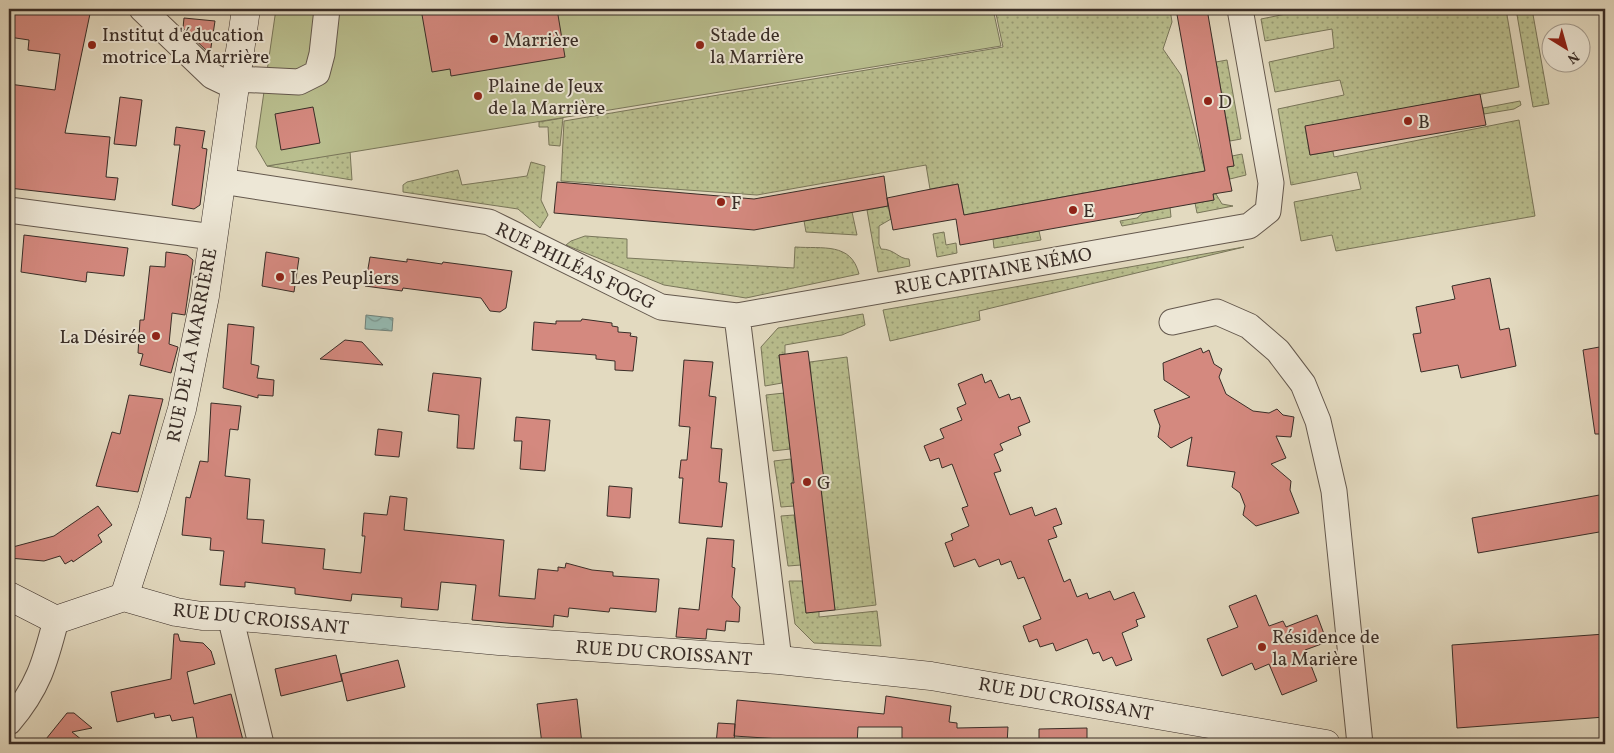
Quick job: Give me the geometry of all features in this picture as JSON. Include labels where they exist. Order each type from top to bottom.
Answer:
[{"type":"street","points":[[142,9],[212,76],[235,83],[299,82],[317,72],[322,54],[327,9]]},
{"type":"street","name":"RUE DE LA MARRIÈRE","points":[[124,598],[152,512],[182,409],[206,296],[246,9]]},
{"type":"street","name":"RUE CAPITAINE NÉMO","points":[[738,316],[1249,226],[1268,211],[1271,183],[1240,9]]},
{"type":"street","name":"RUE PHILÉAS FOGG","points":[[221,181],[489,222],[661,307],[738,316]]},
{"type":"street","points":[[9,210],[213,237]]},
{"type":"street","points":[[1172,322],[1217,312],[1249,326],[1278,350],[1303,384],[1318,420],[1334,490],[1360,744]]},
{"type":"street","points":[[738,316],[779,660]]},
{"type":"street","points":[[9,596],[56,620],[124,598]]},
{"type":"street","name":"RUE DU CROISSANT","points":[[124,598],[176,612],[202,616],[230,616],[498,641],[779,660],[931,676],[1326,744]]},
{"type":"street","points":[[230,616],[260,744]]},
{"type":"street","points":[[9,722],[38,681],[44,666],[56,620]]},
{"type":"green space","name":"Plaine de Jeux de la Marrière","points":[[276,9],[993,9],[1001,46],[267,166],[256,147]]},
{"type":"green space","points":[[995,9],[1170,9],[1172,22],[1163,49],[1181,75],[1205,171],[964,215],[958,184],[930,189],[926,165],[757,195],[561,181],[564,121],[1003,47]]},
{"type":"green space","points":[[1311,9],[1506,9],[1519,87],[1305,127],[1310,155],[1333,151],[1334,157],[1519,120],[1535,216],[1336,251],[1332,235],[1301,241],[1294,202],[1361,189],[1357,172],[1291,185],[1278,109],[1344,95],[1340,80],[1275,92],[1269,62],[1334,48],[1332,29],[1265,41],[1261,19]]},
{"type":"green space","points":[[1516,9],[1532,9],[1549,104],[1533,107]]},
{"type":"green space","points":[[1227,60],[1241,139],[1230,141],[1216,62]]},
{"type":"green space","points":[[1520,101],[1521,105],[1514,109],[1484,114],[1483,108]]},
{"type":"green space","points":[[563,118],[560,146],[549,145],[548,127],[539,127],[539,122]]},
{"type":"green space","points":[[350,151],[352,180],[267,166]]},
{"type":"green space","points":[[1242,154],[1246,175],[1230,179],[1227,167],[1234,166],[1232,156]]},
{"type":"green space","points":[[531,162],[545,166],[541,200],[548,215],[540,228],[518,209],[403,192],[403,185],[407,182],[458,170],[462,185],[527,176]]},
{"type":"green space","points":[[1213,194],[1216,194],[1222,204],[1233,206],[1197,213],[1195,203],[1214,200]]},
{"type":"green space","points":[[888,206],[891,219],[879,226],[879,244],[881,249],[886,249],[905,259],[909,259],[910,266],[878,272],[867,210]]},
{"type":"green space","points":[[1170,207],[1171,217],[1122,226],[1120,221],[1137,218],[1143,213]]},
{"type":"green space","points":[[852,212],[857,235],[806,232],[804,221]]},
{"type":"green space","points":[[1039,231],[1041,240],[994,248],[993,239]]},
{"type":"green space","points":[[944,232],[946,245],[956,243],[957,253],[937,257],[933,234]]},
{"type":"green space","points":[[585,236],[627,239],[627,258],[794,268],[795,247],[834,249],[850,257],[859,274],[746,298],[664,285],[566,245]]},
{"type":"green space","points":[[1244,247],[979,311],[980,320],[890,341],[883,310]]},
{"type":"green space","points":[[863,314],[865,325],[842,335],[785,345],[785,354],[779,355],[782,383],[765,386],[761,347],[778,328]]},
{"type":"green space","points":[[847,357],[876,605],[835,610],[820,480],[810,362]]},
{"type":"green space","points":[[784,393],[790,449],[773,451],[766,395]]},
{"type":"green space","points":[[791,459],[794,506],[781,507],[774,461]]},
{"type":"green space","points":[[794,515],[801,565],[788,566],[781,516]]},
{"type":"green space","points":[[789,581],[803,581],[806,613],[819,611],[819,617],[877,611],[881,646],[814,643],[795,624]]},
{"type":"water","points":[[366,315],[393,318],[392,331],[365,329]]},
{"type":"building","points":[[9,9],[91,9],[65,133],[110,137],[106,177],[118,178],[115,200],[9,188],[9,84],[55,90],[60,54],[28,50],[29,40],[9,37]]},
{"type":"building","name":"Marrière","points":[[421,9],[557,9],[565,57],[451,76],[450,69],[432,72]]},
{"type":"building","points":[[1176,9],[1207,9],[1234,166],[1227,167],[1232,191],[1213,194],[1214,200],[960,245],[956,219],[893,230],[887,198],[958,184],[964,215],[1205,171]]},
{"type":"building","points":[[184,18],[215,21],[210,54],[183,28]]},
{"type":"building","name":"B","points":[[1480,94],[1486,125],[1310,155],[1305,126]]},
{"type":"building","points":[[120,97],[142,100],[136,146],[114,144]]},
{"type":"building","points":[[313,107],[320,143],[281,150],[275,114]]},
{"type":"building","points":[[176,127],[205,131],[202,148],[207,149],[200,205],[194,209],[172,205],[180,145],[174,145]]},
{"type":"building","name":"F","points":[[884,176],[888,206],[754,230],[554,213],[557,182],[754,199]]},
{"type":"building","points":[[24,235],[128,248],[124,276],[87,272],[86,282],[21,272]]},
{"type":"building","points":[[166,252],[187,255],[193,260],[185,315],[172,313],[169,344],[178,347],[171,373],[140,365],[143,354],[138,353],[140,320],[144,320],[150,266],[165,267]]},
{"type":"building","name":"Les Peupliers","points":[[266,252],[299,258],[294,292],[262,286]]},
{"type":"building","points":[[370,257],[407,262],[407,259],[442,264],[443,262],[512,271],[506,308],[500,312],[490,311],[481,298],[403,288],[402,291],[365,286]]},
{"type":"building","points":[[1490,278],[1500,330],[1509,328],[1516,366],[1461,378],[1458,365],[1421,372],[1413,334],[1421,333],[1416,307],[1455,299],[1452,286]]},
{"type":"building","points":[[582,319],[612,323],[612,326],[618,327],[618,332],[631,333],[630,336],[637,337],[633,371],[615,370],[615,361],[596,359],[596,355],[532,350],[534,322],[556,324],[556,321],[581,321]]},
{"type":"building","points":[[228,324],[254,327],[251,364],[259,366],[257,378],[274,380],[273,396],[258,395],[258,398],[223,388]]},
{"type":"building","points":[[345,340],[362,342],[383,365],[320,359]]},
{"type":"building","points":[[1605,346],[1605,434],[1595,434],[1583,350]]},
{"type":"building","points":[[1201,348],[1203,353],[1209,350],[1214,364],[1222,369],[1219,377],[1226,394],[1253,411],[1269,413],[1277,409],[1283,415],[1294,417],[1291,437],[1276,436],[1286,458],[1271,464],[1291,481],[1290,490],[1299,513],[1256,526],[1243,515],[1245,506],[1240,493],[1232,487],[1235,472],[1187,466],[1192,437],[1171,448],[1158,437],[1160,426],[1154,410],[1190,397],[1164,380],[1163,363]]},
{"type":"building","name":"G","points":[[808,351],[824,480],[820,480],[835,610],[806,613],[791,483],[794,483],[779,355]]},
{"type":"building","points":[[684,360],[713,362],[709,396],[716,397],[711,448],[722,449],[719,482],[727,483],[722,527],[679,523],[683,478],[679,478],[681,460],[687,460],[690,427],[679,426]]},
{"type":"building","points":[[433,373],[481,378],[474,449],[457,448],[459,415],[428,411]]},
{"type":"building","points":[[982,374],[985,383],[991,380],[999,398],[1009,394],[1011,400],[1020,397],[1030,422],[1018,427],[1021,435],[1000,444],[1003,450],[994,454],[1001,471],[994,473],[1010,515],[1032,507],[1035,516],[1056,508],[1062,524],[1053,527],[1057,537],[1048,540],[1064,582],[1070,579],[1077,597],[1087,593],[1089,599],[1110,591],[1114,600],[1134,592],[1145,617],[1136,620],[1138,626],[1122,633],[1132,660],[1116,666],[1112,657],[1103,661],[1099,652],[1093,654],[1087,639],[1056,651],[1053,643],[1040,647],[1037,639],[1029,642],[1023,626],[1041,619],[1024,577],[1018,579],[1011,561],[1001,565],[999,559],[979,567],[975,559],[954,567],[945,543],[953,540],[951,534],[969,526],[962,508],[968,506],[952,464],[942,468],[939,458],[930,461],[924,446],[944,438],[940,429],[962,420],[957,408],[966,404],[958,384]]},
{"type":"building","points":[[129,395],[163,399],[138,492],[96,486],[112,432],[120,434]]},
{"type":"building","points":[[211,403],[241,406],[238,430],[230,429],[225,476],[250,479],[247,519],[264,520],[262,543],[325,549],[323,569],[361,573],[365,536],[362,536],[364,513],[387,515],[390,496],[407,498],[404,530],[504,540],[499,596],[535,599],[538,569],[558,571],[558,567],[565,568],[566,563],[592,570],[613,572],[613,576],[659,579],[656,612],[610,608],[609,612],[569,608],[568,617],[554,615],[553,627],[472,620],[476,585],[441,582],[438,610],[401,607],[402,598],[352,594],[351,601],[295,594],[295,588],[245,582],[245,587],[220,585],[224,551],[210,550],[211,538],[182,535],[186,497],[190,498],[200,461],[208,462]]},
{"type":"building","points":[[516,417],[550,420],[545,471],[520,469],[522,441],[514,441]]},
{"type":"building","points":[[378,429],[402,432],[399,457],[375,455]]},
{"type":"building","points":[[609,486],[632,488],[630,518],[607,516]]},
{"type":"building","points":[[1605,494],[1605,531],[1478,553],[1472,518]]},
{"type":"building","points":[[98,506],[112,525],[98,535],[102,542],[73,562],[72,560],[65,564],[60,556],[44,561],[9,558],[9,548],[54,536]]},
{"type":"building","points":[[707,538],[734,540],[732,567],[735,568],[732,597],[740,607],[739,622],[726,621],[725,631],[707,629],[706,639],[676,637],[679,608],[699,610]]},
{"type":"building","name":"Résidence de la Marière","points":[[1256,595],[1269,626],[1283,621],[1286,627],[1317,615],[1327,642],[1305,650],[1317,681],[1282,695],[1269,664],[1255,670],[1252,663],[1222,676],[1207,639],[1238,627],[1229,606]]},
{"type":"building","points":[[174,634],[178,634],[180,641],[203,643],[211,651],[215,664],[187,672],[194,704],[231,694],[244,744],[198,744],[193,717],[172,721],[170,715],[155,718],[154,713],[117,722],[111,692],[171,679]]},
{"type":"building","points":[[1605,634],[1605,717],[1457,728],[1452,645]]},
{"type":"building","points":[[336,655],[342,681],[281,696],[275,669]]},
{"type":"building","points":[[398,660],[405,687],[347,701],[341,674]]},
{"type":"building","points":[[886,696],[951,706],[949,722],[957,723],[957,728],[1008,727],[1007,744],[902,742],[902,727],[858,727],[857,744],[734,736],[737,700],[884,714]]},
{"type":"building","points":[[577,699],[582,744],[542,744],[537,704]]},
{"type":"building","points":[[67,713],[74,713],[92,728],[72,732],[87,744],[42,744]]},
{"type":"building","points":[[718,723],[735,724],[734,744],[716,744]]},
{"type":"building","points":[[1087,728],[1087,744],[1039,744],[1039,729]]},
{"type":"place","name":"Marrière","points":[[494,39]]},
{"type":"place","name":"Institut d'éducation motrice La Marrière","points":[[92,45]]},
{"type":"place","name":"Stade de la Marrière","points":[[700,45]]},
{"type":"place","name":"Plaine de Jeux de la Marrière","points":[[478,96]]},
{"type":"place","name":"D","points":[[1208,101]]},
{"type":"place","name":"B","points":[[1408,121]]},
{"type":"place","name":"F","points":[[721,202]]},
{"type":"place","name":"E","points":[[1073,210]]},
{"type":"place","name":"Les Peupliers","points":[[280,277]]},
{"type":"place","name":"La Désirée","points":[[156,336]]},
{"type":"place","name":"G","points":[[807,482]]},
{"type":"place","name":"Résidence de la Marière","points":[[1262,647]]}]
